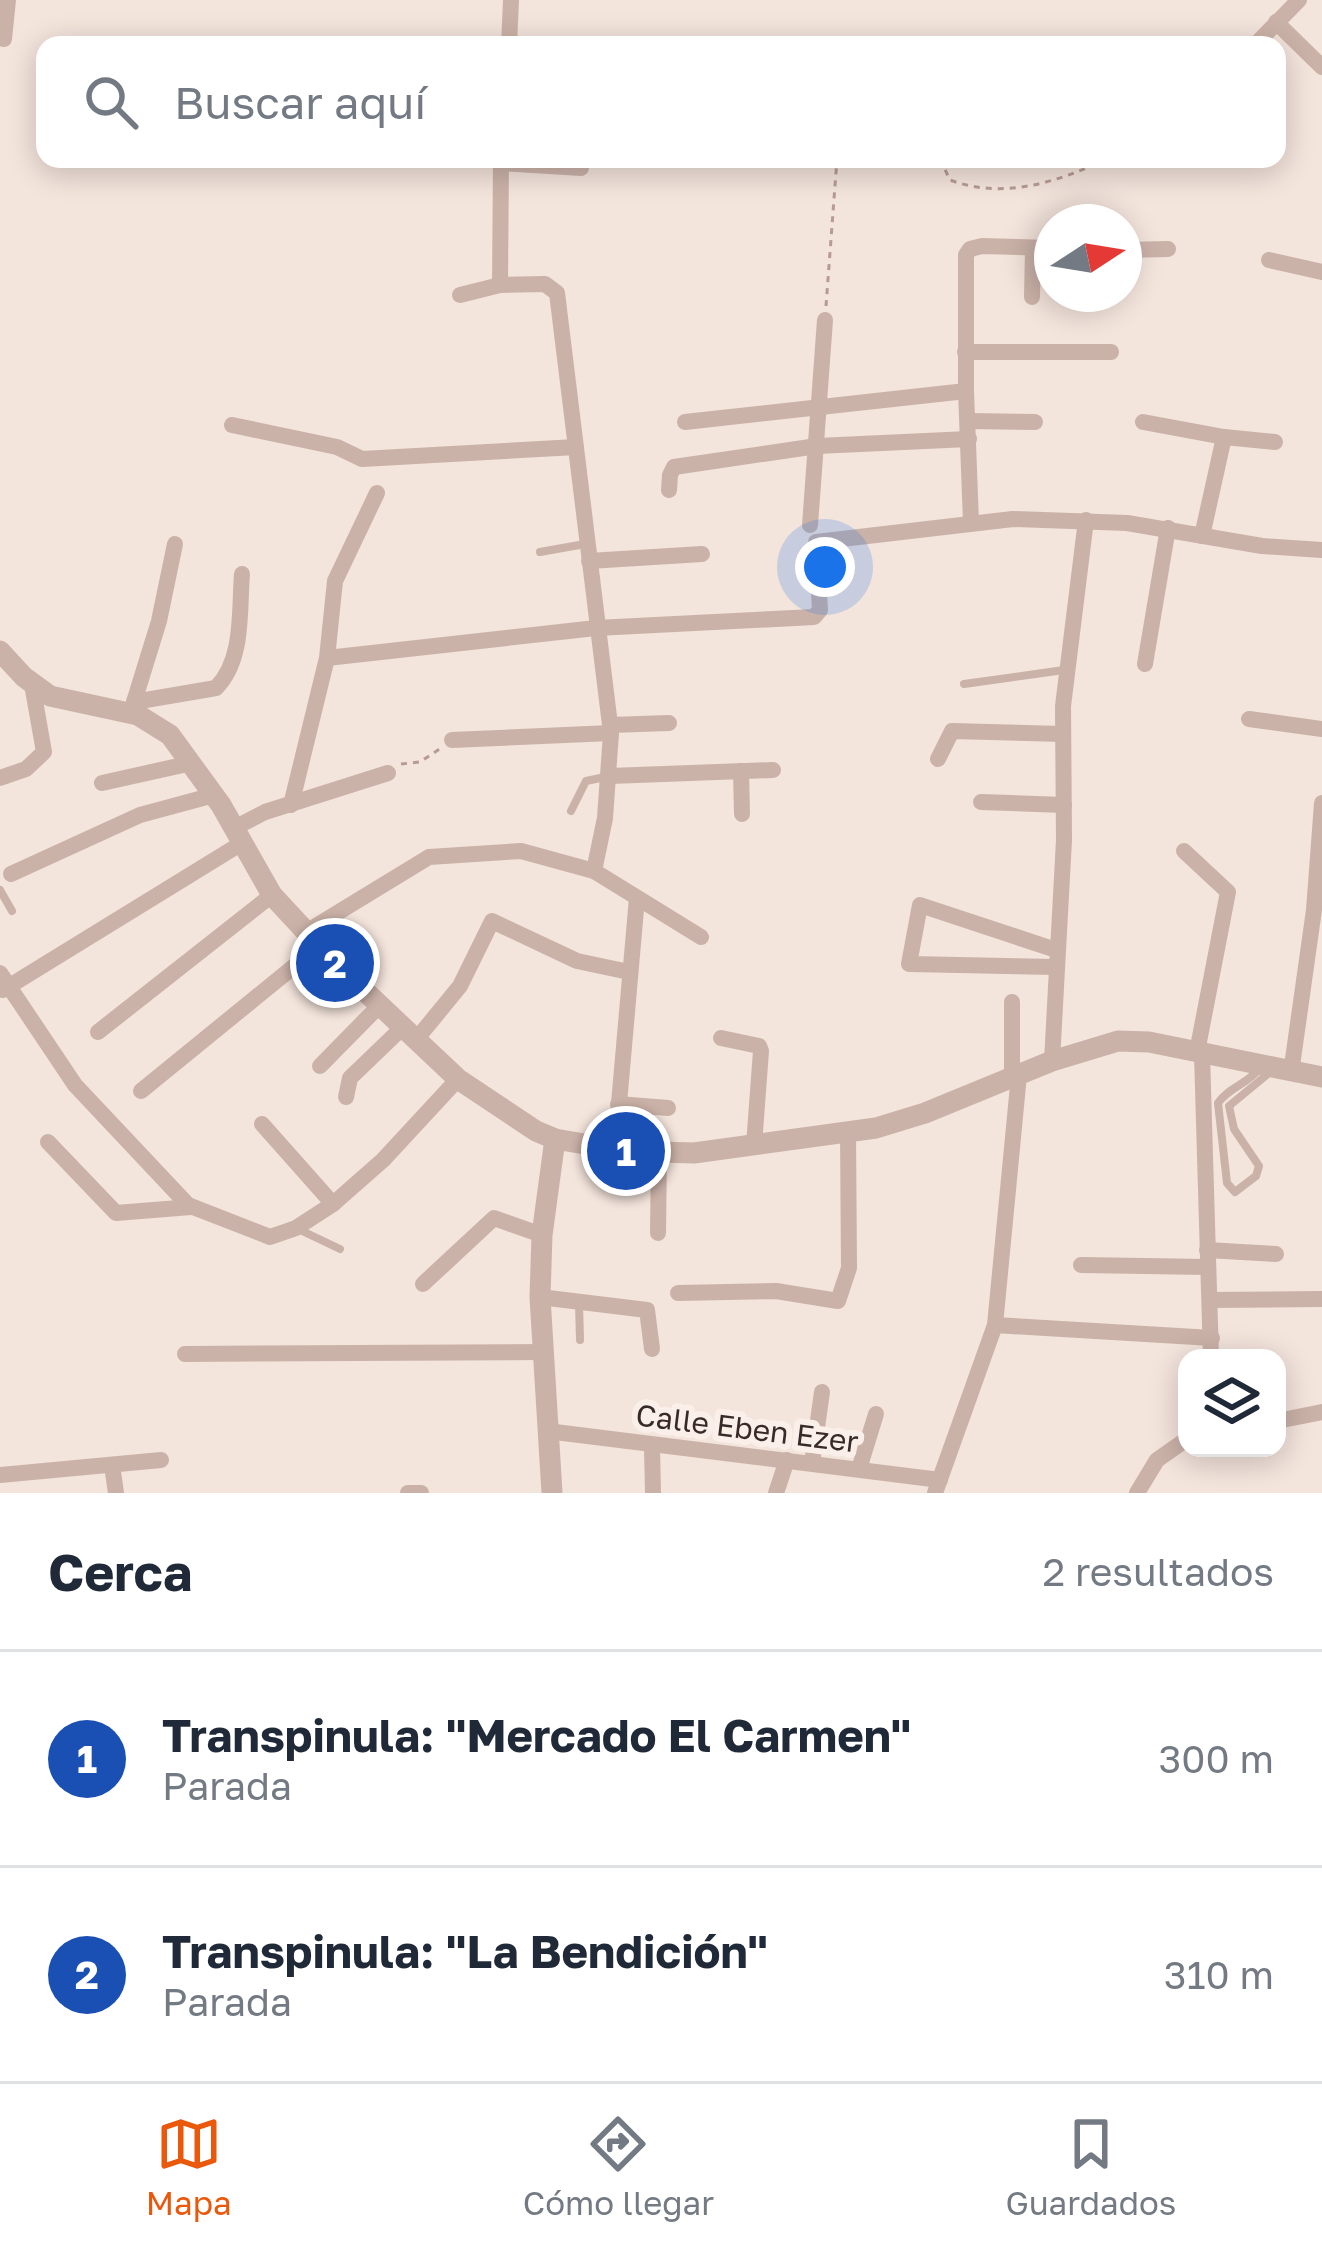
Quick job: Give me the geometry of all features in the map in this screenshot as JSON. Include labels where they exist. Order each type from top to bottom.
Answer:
[{"type":"street","points":[[4,39],[8,0]]},
{"type":"street","points":[[509,36],[511,0]]},
{"type":"street","points":[[1263,36],[1298,0]]},
{"type":"street","points":[[1276,22],[1322,67]]},
{"type":"street","points":[[500,285],[501,168]]},
{"type":"street","points":[[971,522],[965,391],[968,251],[982,246],[1034,248]]},
{"type":"street","points":[[1142,250],[1168,249]]},
{"type":"street","points":[[1269,260],[1322,272]]},
{"type":"street","points":[[460,295],[500,285],[545,284],[557,293],[610,729],[610,776],[594,871]]},
{"type":"street","points":[[1032,296],[1034,287]]},
{"type":"street","points":[[810,525],[826,320]]},
{"type":"street","points":[[965,352],[1111,352]]},
{"type":"street","points":[[685,422],[965,391]]},
{"type":"street","points":[[669,490],[674,467],[1035,422]]},
{"type":"street","points":[[1143,422],[1275,442]]},
{"type":"street","points":[[232,425],[337,447],[362,459],[576,447]]},
{"type":"street","points":[[1202,536],[1224,437]]},
{"type":"street","points":[[291,805],[327,658],[334,580],[377,493]]},
{"type":"street","points":[[1052,1061],[1066,670],[1086,520]]},
{"type":"street","points":[[327,658],[596,628],[814,617],[820,610],[816,542],[971,522],[1086,520],[1322,550]]},
{"type":"street","points":[[1145,664],[1168,528]]},
{"type":"street","points":[[133,708],[176,544]]},
{"type":"street","points":[[588,553],[702,554]]},
{"type":"street","points":[[0,651],[50,696],[133,708],[219,686],[236,651],[242,574]]},
{"type":"street","points":[[0,778],[26,769],[44,752],[32,684]]},
{"type":"street","points":[[133,708],[162,728],[192,763],[272,895],[312,939],[458,1079],[555,1139],[615,1149],[694,1153],[848,1132],[904,1121],[1052,1061],[1118,1041],[1149,1042],[1322,1077]]},
{"type":"street","points":[[1249,719],[1322,729]]},
{"type":"street","points":[[452,740],[669,723]]},
{"type":"street","points":[[938,759],[952,731],[1063,734]]},
{"type":"street","points":[[102,783],[192,763]]},
{"type":"street","points":[[610,776],[773,770]]},
{"type":"street","points":[[741,771],[742,814]]},
{"type":"street","points":[[191,1207],[75,1084],[3,984],[238,836],[265,812],[388,772]]},
{"type":"street","points":[[4,881],[140,815],[214,795]]},
{"type":"street","points":[[981,802],[1064,805]]},
{"type":"street","points":[[1275,1070],[1318,903],[1322,803]]},
{"type":"street","points":[[141,1091],[312,939],[429,857],[521,851],[594,871],[701,937]]},
{"type":"street","points":[[1184,851],[1228,892],[1200,1053],[1211,1349]]},
{"type":"street","points":[[98,1032],[272,895]]},
{"type":"street","points":[[615,1149],[638,898]]},
{"type":"street","points":[[920,904],[1056,958],[909,964],[920,904]]},
{"type":"street","points":[[346,1096],[350,1078],[408,1035],[460,986],[492,921],[577,961],[628,972]]},
{"type":"street","points":[[938,1486],[995,1325],[1015,1077],[1012,1002]]},
{"type":"street","points":[[320,1066],[379,1006]]},
{"type":"street","points":[[721,1038],[758,1046],[761,1051],[754,1144]]},
{"type":"street","points":[[48,1142],[116,1213],[191,1207],[271,1237],[296,1228],[333,1204],[383,1160],[458,1079]]},
{"type":"street","points":[[618,1104],[668,1108]]},
{"type":"street","points":[[262,1124],[333,1204]]},
{"type":"street","points":[[678,1292],[794,1292],[838,1301],[849,1268],[848,1132]]},
{"type":"street","points":[[552,1493],[540,1297],[542,1234],[555,1139]]},
{"type":"street","points":[[658,1151],[658,1233]]},
{"type":"street","points":[[423,1284],[494,1218],[542,1234]]},
{"type":"street","points":[[1081,1265],[1276,1254]]},
{"type":"street","points":[[540,1297],[646,1310],[652,1349]]},
{"type":"street","points":[[1211,1300],[1322,1298]]},
{"type":"street","points":[[995,1325],[1212,1338]]},
{"type":"street","points":[[184,1354],[542,1352]]},
{"type":"street","points":[[812,1463],[822,1392]]},
{"type":"street","points":[[1286,1419],[1322,1412]]},
{"type":"street","points":[[859,1469],[876,1414]]},
{"type":"street","name":"Calle Eben Ezer","points":[[547,1430],[652,1447],[859,1469],[938,1486]]},
{"type":"street","points":[[1137,1493],[1157,1460],[1178,1445]]},
{"type":"street","points":[[652,1447],[653,1493]]},
{"type":"street","points":[[0,1474],[161,1460]]},
{"type":"street","points":[[776,1493],[787,1460]]},
{"type":"street","points":[[112,1465],[116,1493]]},
{"type":"street","points":[[408,1493],[421,1493]]},
{"type":"lane","points":[[540,552],[588,553]]},
{"type":"lane","points":[[964,684],[1066,670]]},
{"type":"lane","points":[[571,812],[586,781],[610,776]]},
{"type":"lane","points":[[4,881],[12,911]]},
{"type":"lane","points":[[1275,1070],[1231,1102],[1229,1112],[1237,1134],[1259,1172],[1235,1192],[1227,1183],[1218,1103],[1228,1091],[1275,1070]]},
{"type":"lane","points":[[1223,1138],[1237,1134]]},
{"type":"lane","points":[[296,1228],[340,1249]]},
{"type":"lane","points":[[578,1302],[580,1340]]},
{"type":"path","points":[[826,320],[836,168]]},
{"type":"path","points":[[944,168],[950,180],[1003,190],[1084,168]]},
{"type":"path","points":[[388,772],[398,764],[427,759],[452,740]]},
{"type":"place","name":"Transpinula: \"La Bendición\"","points":[[335,963]]},
{"type":"place","name":"Transpinula: \"Mercado El Carmen\"","points":[[626,1151]]}]
